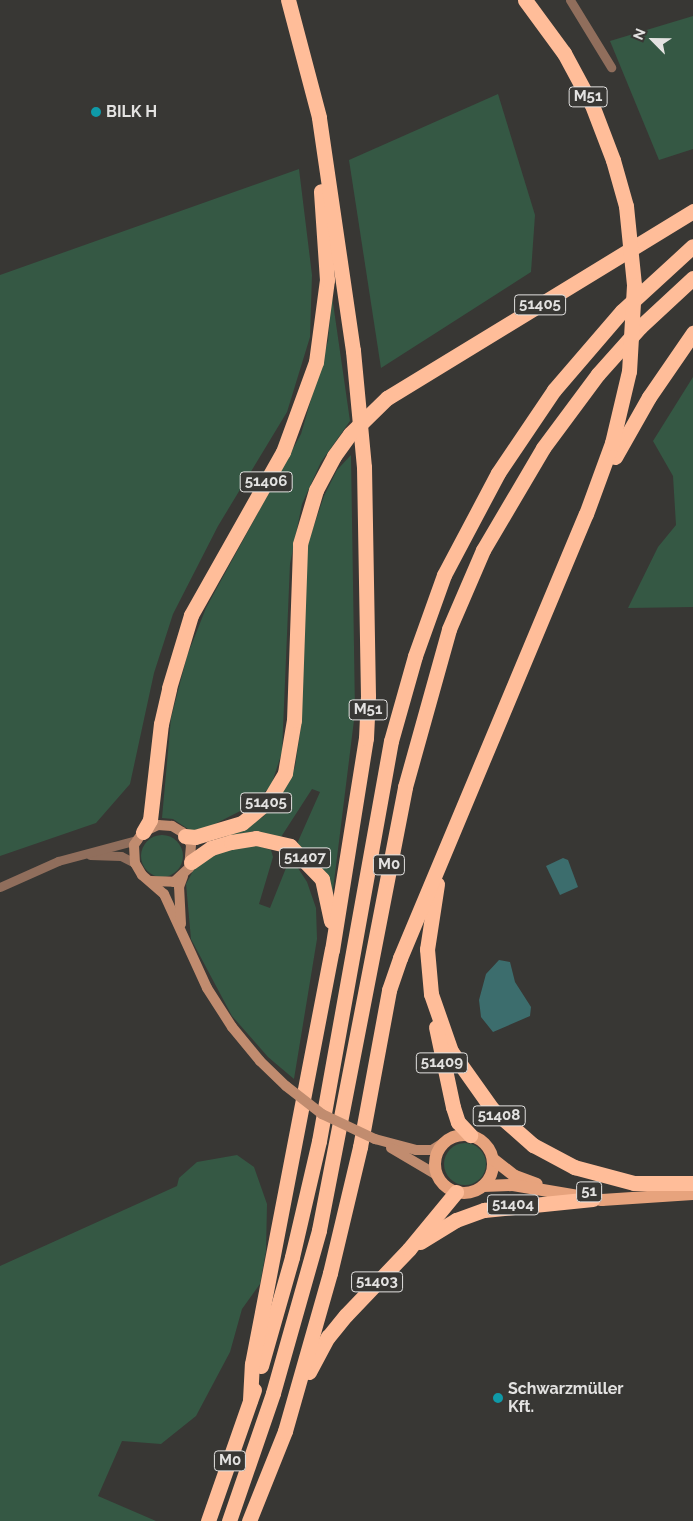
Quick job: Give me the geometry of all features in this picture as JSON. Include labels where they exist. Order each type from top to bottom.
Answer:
[{"type":"highway","name":"M51","points":[[288,0],[319,117],[336,221],[360,422],[369,597],[366,738],[332,950]]},
{"type":"highway","name":"M51","points":[[525,0],[564,53],[592,105],[613,160],[626,206],[634,285],[629,371],[612,443],[586,514]]},
{"type":"highway","name":"51406","points":[[140,836],[150,820],[165,706],[191,615],[283,452],[316,362],[327,280],[319,117]]},
{"type":"highway","name":"51405","points":[[185,836],[195,837],[234,826],[269,800],[285,773],[294,720],[300,544],[316,490],[334,456],[350,434],[387,398],[693,211]]},
{"type":"highway","name":"M0","points":[[208,1521],[250,1400],[292,1257],[319,1142],[391,741],[414,656],[444,575],[498,473],[554,390],[622,311],[693,246]]},
{"type":"highway","name":"M0","points":[[229,1521],[273,1393],[319,1230],[405,787],[449,629],[483,550],[542,448],[598,374],[640,327],[693,278]]},
{"type":"highway","points":[[249,1521],[271,1472],[295,1403],[346,1208],[389,990],[449,839],[586,514],[649,397],[693,333]]},
{"type":"highway","name":"51407","points":[[191,862],[211,848],[256,838],[274,841],[298,851],[322,879],[330,905],[332,950]]},
{"type":"highway","name":"51408","points":[[449,839],[430,919],[428,957],[433,1003],[451,1051],[474,1088],[492,1109],[533,1145],[574,1167],[613,1179],[667,1185],[693,1183]]},
{"type":"highway","points":[[250,1400],[252,1364],[332,950]]},
{"type":"highway","name":"51409","points":[[433,1003],[438,1044],[458,1122],[470,1135]]},
{"type":"highway","name":"51403","points":[[295,1403],[328,1337],[409,1250],[456,1192]]},
{"type":"highway","name":"51404","points":[[409,1250],[439,1230],[484,1210],[592,1199]]},
{"type":"main road","points":[[456,1192],[441,1183],[437,1175],[435,1157],[445,1142],[461,1135],[470,1135]]},
{"type":"main road","name":"51","points":[[470,1135],[482,1141],[493,1159],[515,1176],[564,1189],[626,1194],[693,1187]]},
{"type":"main road","points":[[483,1186],[492,1174],[493,1159]]},
{"type":"main road","name":"51","points":[[456,1192],[470,1193],[483,1186],[513,1185],[592,1199],[623,1200],[693,1194]]},
{"type":"street","points":[[570,0],[611,67]]},
{"type":"street","points":[[0,887],[80,855],[140,836],[165,825],[177,828],[185,836],[192,849],[191,862],[179,887],[182,930]]},
{"type":"street","name":"51406","points":[[134,863],[140,836]]},
{"type":"street","points":[[80,855],[121,856],[134,863],[142,876],[151,881],[164,894],[207,988],[232,1027],[260,1061],[286,1086],[322,1114],[375,1139],[437,1175]]},
{"type":"street","points":[[151,881],[169,883],[183,876]]},
{"type":"street","points":[[375,1139],[416,1150],[432,1150],[445,1142]]},
{"type":"green space","points":[[693,16],[693,149],[659,160],[610,41]]},
{"type":"green space","points":[[498,94],[535,215],[531,272],[381,368],[349,160]]},
{"type":"green space","points":[[299,169],[312,275],[310,337],[287,412],[218,526],[173,614],[154,673],[130,784],[96,823],[0,856],[0,275]]},
{"type":"green space","points":[[332,296],[350,421],[321,462],[302,504],[290,564],[282,752],[271,786],[250,806],[211,826],[191,831],[173,819],[162,818],[171,718],[187,656],[206,608],[301,434],[328,341]]},
{"type":"green space","points":[[693,377],[693,607],[628,608],[658,547],[676,525],[673,476],[653,441]]},
{"type":"green space","points":[[351,455],[355,712],[332,898],[296,846],[320,792],[312,789],[281,837],[256,831],[217,838],[263,817],[277,800],[295,767],[301,726],[307,546],[324,496],[337,470]]},
{"type":"green space","points":[[158,835],[166,835],[177,841],[183,856],[177,871],[166,877],[158,877],[147,871],[141,860],[141,852],[147,841]]},
{"type":"green space","points":[[255,845],[271,850],[273,857],[259,904],[270,908],[288,863],[296,865],[307,882],[316,908],[317,939],[294,1079],[268,1057],[232,1016],[191,939],[186,884],[193,871],[201,860],[216,852]]},
{"type":"green space","points":[[465,1143],[480,1149],[486,1164],[480,1179],[465,1185],[450,1179],[444,1164],[450,1149]]},
{"type":"green space","points":[[237,1155],[254,1167],[267,1204],[266,1251],[260,1284],[242,1309],[230,1352],[196,1416],[161,1444],[122,1441],[98,1496],[156,1521],[0,1521],[0,1266],[177,1186],[179,1178],[197,1162]]},
{"type":"water","points":[[563,858],[568,860],[578,887],[560,895],[546,866]]},
{"type":"water","points":[[499,960],[510,962],[515,982],[531,1007],[530,1016],[493,1032],[481,1017],[479,1000],[486,974]]},
{"type":"place","name":"BILK H","points":[[96,112]]},
{"type":"place","name":"Schwarzmüller Kft.","points":[[498,1398]]}]
